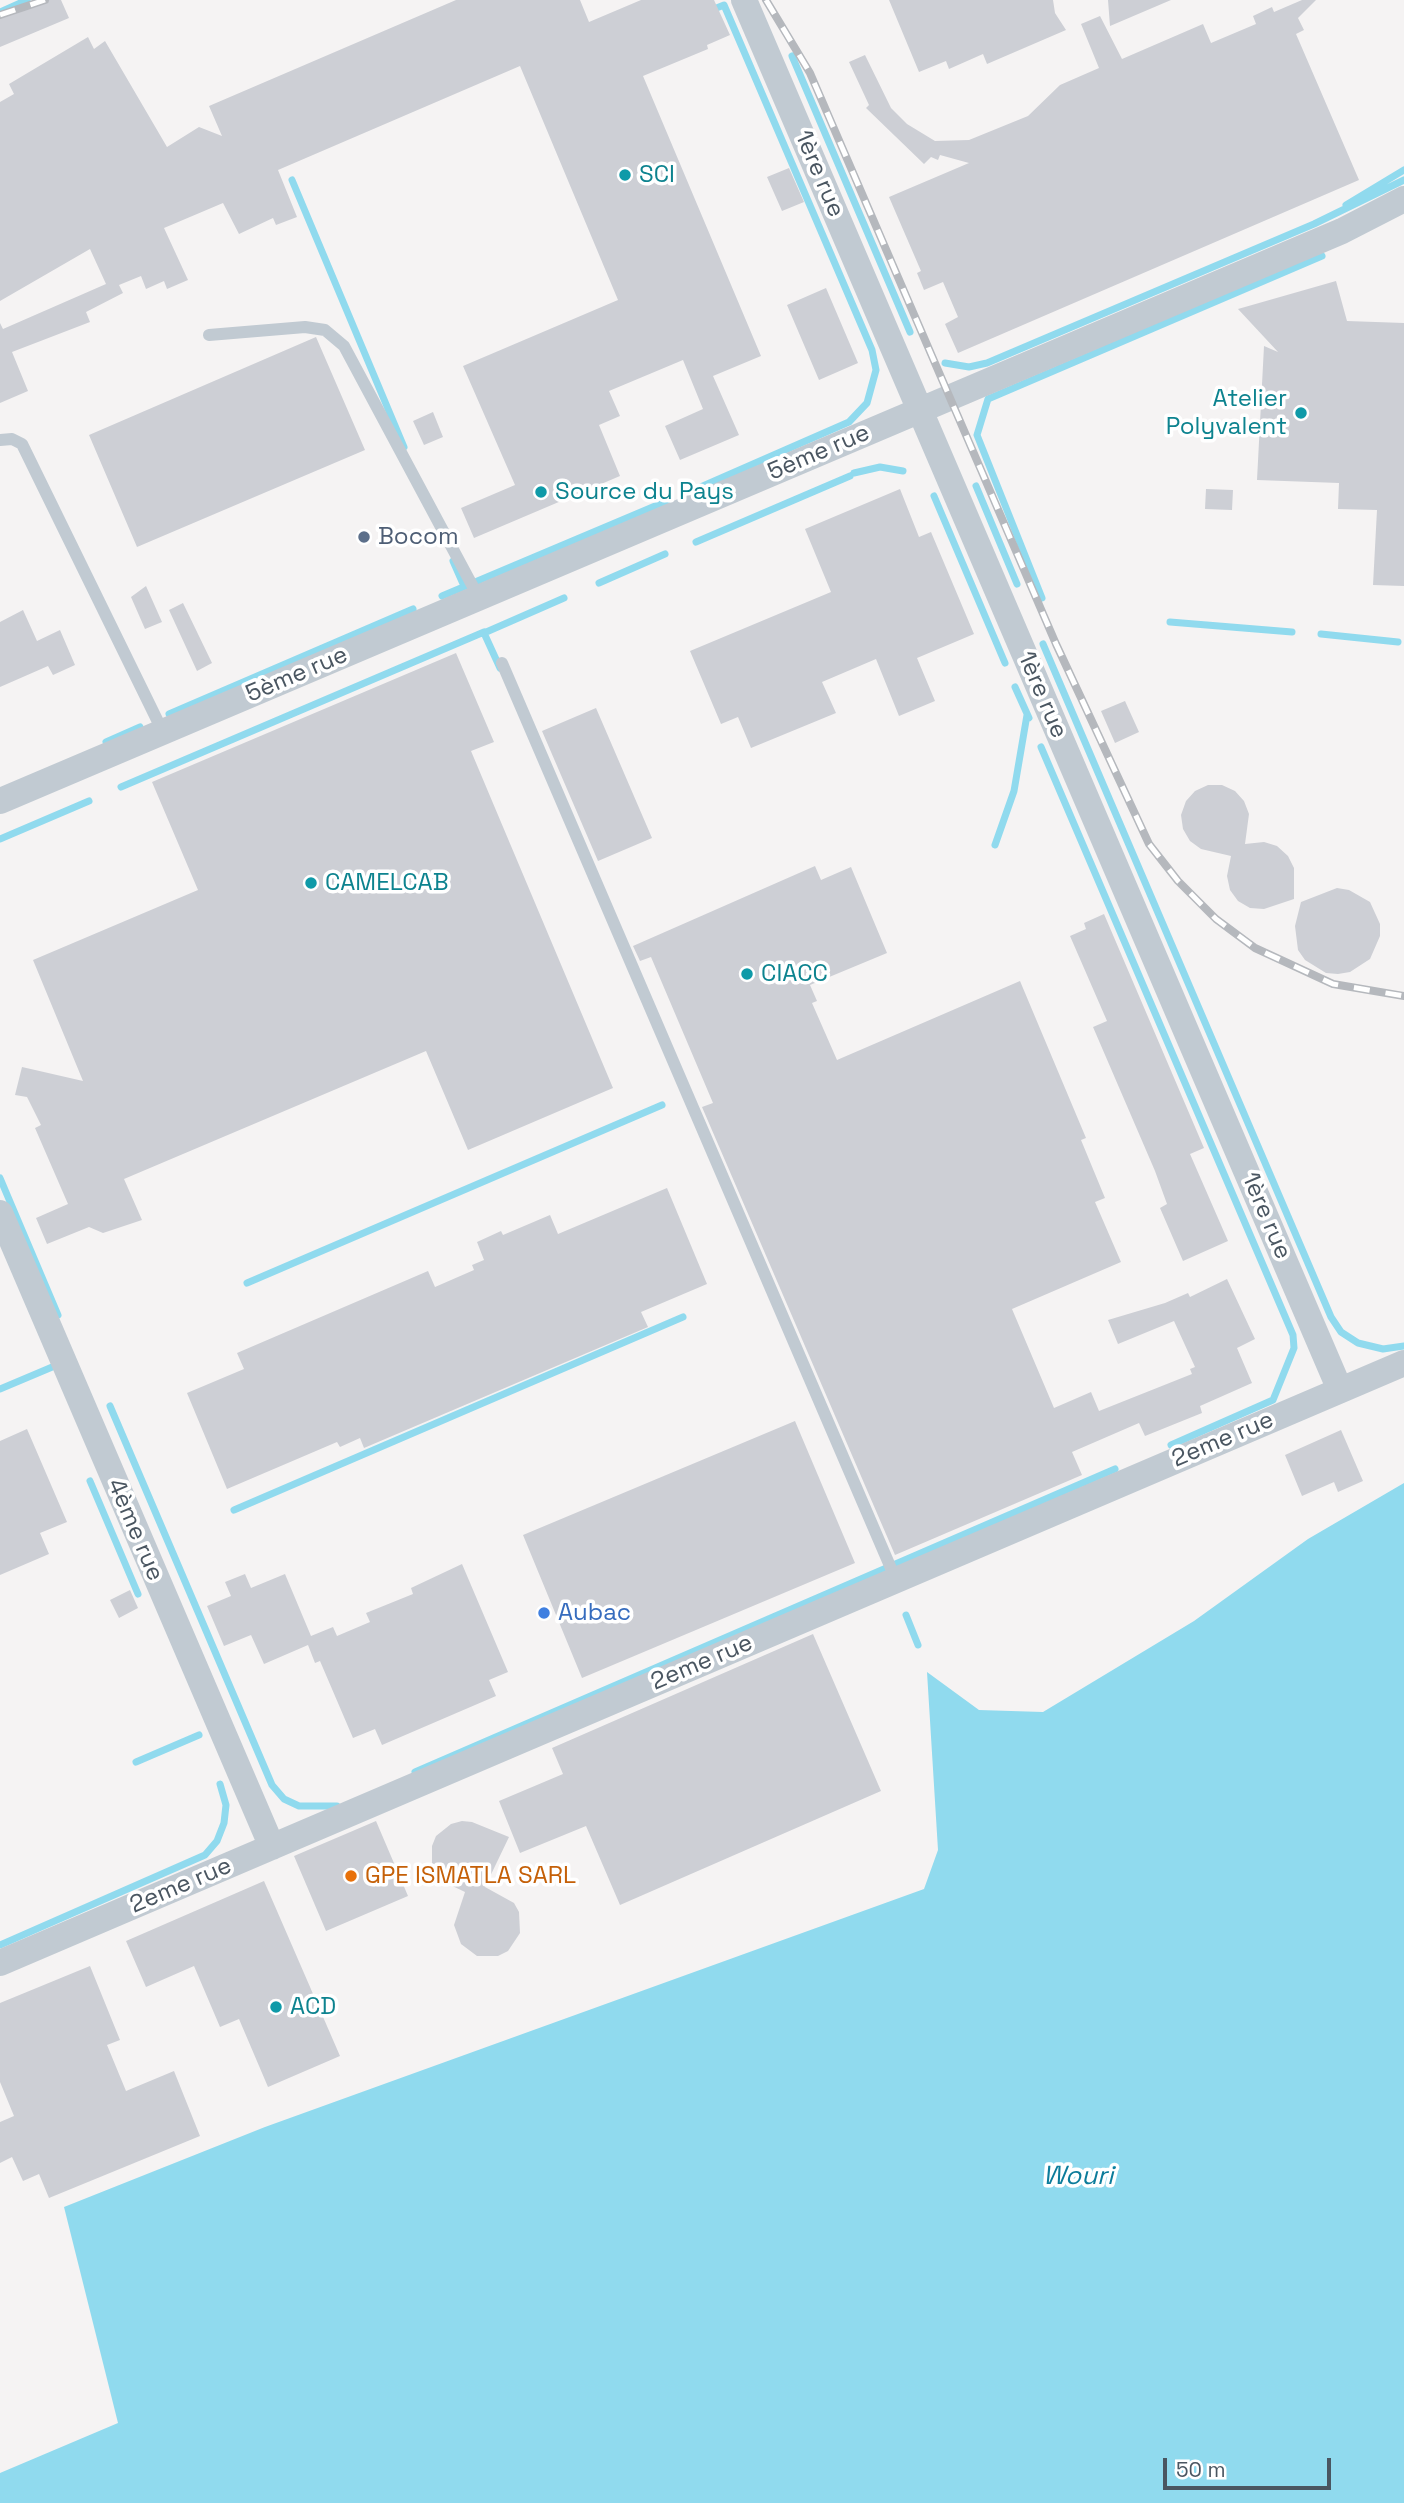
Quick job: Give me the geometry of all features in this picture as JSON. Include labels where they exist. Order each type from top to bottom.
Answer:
[{"type":"street","name":"1ère rue","points":[[744,0],[1340,1390]]},
{"type":"street","name":"5ème rue","points":[[0,801],[1342,231],[1404,200]]},
{"type":"street","name":"4ème rue","points":[[0,1213],[272,1847]]},
{"type":"street","name":"2eme rue","points":[[0,1963],[1404,1363]]},
{"type":"lane","points":[[209,335],[305,327],[325,330],[344,345],[479,598]]},
{"type":"lane","points":[[0,440],[12,439],[22,444],[163,732]]},
{"type":"lane","points":[[502,663],[896,1580]]},
{"type":"water","name":"Wouri","points":[[1404,1483],[1404,2503],[0,2503],[0,2473],[118,2423],[64,2207],[265,2127],[924,1889],[938,1850],[927,1672],[979,1710],[1043,1712],[1194,1621],[1308,1539]]},
{"type":"building","points":[[40,0],[61,0],[69,18],[0,47],[0,17]]},
{"type":"building","points":[[456,0],[580,0],[589,22],[641,0],[714,0],[730,35],[707,45],[708,49],[643,76],[761,356],[713,376],[739,435],[680,460],[665,426],[703,409],[683,360],[609,391],[620,416],[599,425],[620,476],[474,538],[461,508],[515,485],[463,366],[618,300],[520,66],[278,170],[297,217],[276,225],[273,218],[239,234],[223,203],[164,228],[188,280],[167,289],[164,281],[146,289],[141,276],[119,285],[123,293],[86,312],[90,322],[12,352],[28,391],[0,403],[0,323],[3,329],[106,284],[90,249],[0,301],[0,102],[14,94],[9,84],[88,37],[94,49],[105,41],[167,147],[199,127],[222,136],[209,106]]},
{"type":"building","points":[[889,0],[1053,0],[1055,13],[1066,30],[987,64],[983,54],[949,69],[946,61],[919,72]]},
{"type":"building","points":[[1108,0],[1171,0],[1110,26]]},
{"type":"building","points":[[1302,0],[1316,0],[1298,18],[1304,30],[1296,34],[1359,180],[958,353],[945,324],[958,317],[943,282],[924,290],[917,273],[921,271],[889,197],[969,163],[940,155],[938,160],[931,157],[924,164],[866,108],[869,105],[849,62],[865,55],[891,108],[907,124],[935,141],[969,140],[1028,116],[1060,85],[1099,68],[1081,24],[1100,16],[1122,59],[1203,24],[1211,43],[1256,24],[1253,16],[1272,7],[1274,12]]},
{"type":"building","points":[[789,168],[804,202],[782,211],[767,177]]},
{"type":"building","points":[[1336,281],[1347,321],[1404,323],[1404,586],[1373,585],[1377,510],[1338,509],[1339,483],[1257,480],[1264,346],[1278,352],[1238,309]]},
{"type":"building","points":[[826,288],[858,363],[819,380],[787,305]]},
{"type":"building","points":[[316,337],[365,450],[137,547],[89,435]]},
{"type":"building","points":[[433,412],[443,437],[424,445],[413,421]]},
{"type":"building","points":[[900,489],[919,537],[931,532],[974,634],[917,658],[935,701],[899,716],[876,659],[822,682],[836,713],[751,748],[738,717],[721,724],[690,651],[831,592],[805,529]]},
{"type":"building","points":[[1206,489],[1233,490],[1232,510],[1205,509]]},
{"type":"building","points":[[146,586],[162,622],[145,629],[131,597]]},
{"type":"building","points":[[183,603],[212,663],[197,671],[169,610]]},
{"type":"building","points":[[23,610],[37,641],[60,630],[75,665],[53,675],[48,666],[0,687],[0,622]]},
{"type":"building","points":[[456,653],[494,742],[471,751],[613,1088],[468,1150],[426,1051],[124,1179],[142,1220],[103,1233],[89,1227],[47,1244],[36,1218],[68,1204],[35,1128],[41,1125],[27,1097],[15,1095],[22,1067],[83,1081],[33,960],[198,890],[152,782]]},
{"type":"building","points":[[1125,701],[1139,732],[1115,743],[1101,711]]},
{"type":"building","points":[[596,708],[652,838],[598,861],[542,731]]},
{"type":"building","points":[[1208,785],[1222,785],[1235,791],[1244,801],[1249,814],[1245,844],[1264,842],[1277,846],[1288,856],[1294,868],[1294,899],[1264,909],[1250,908],[1238,901],[1230,890],[1227,876],[1231,856],[1201,849],[1190,841],[1183,829],[1181,815],[1186,801],[1195,791]]},
{"type":"building","points":[[815,866],[821,880],[851,867],[887,953],[810,985],[817,1001],[812,1003],[837,1060],[1020,981],[1086,1138],[1081,1140],[1105,1198],[1095,1202],[1121,1262],[1012,1309],[1054,1408],[1091,1392],[1099,1411],[1192,1374],[1190,1369],[1195,1367],[1174,1321],[1118,1344],[1108,1320],[1165,1303],[1188,1293],[1190,1297],[1227,1279],[1255,1339],[1237,1348],[1252,1383],[1200,1406],[1202,1413],[1145,1436],[1139,1423],[1072,1452],[1082,1475],[895,1555],[702,1107],[713,1103],[651,957],[640,961],[633,946]]},
{"type":"building","points":[[1337,888],[1349,890],[1370,902],[1380,924],[1380,936],[1370,959],[1350,972],[1338,974],[1326,973],[1305,960],[1298,950],[1295,926],[1301,902]]},
{"type":"building","points":[[1104,914],[1204,1148],[1190,1154],[1228,1241],[1183,1261],[1160,1208],[1167,1204],[1155,1171],[1093,1027],[1107,1021],[1070,936],[1086,929],[1084,923]]},
{"type":"building","points":[[667,1188],[707,1284],[641,1312],[648,1327],[364,1448],[360,1438],[340,1447],[337,1442],[227,1489],[187,1393],[244,1369],[237,1353],[428,1271],[435,1287],[474,1270],[472,1265],[484,1260],[477,1242],[501,1231],[503,1235],[550,1215],[558,1234]]},
{"type":"building","points":[[795,1421],[855,1563],[582,1678],[523,1535]]},
{"type":"building","points":[[27,1429],[67,1522],[40,1533],[49,1554],[0,1575],[0,1441]]},
{"type":"building","points":[[1341,1430],[1363,1481],[1338,1492],[1334,1482],[1302,1496],[1285,1455]]},
{"type":"building","points":[[462,1564],[508,1672],[489,1680],[496,1696],[382,1745],[375,1729],[353,1738],[320,1661],[315,1663],[308,1645],[264,1664],[251,1635],[224,1646],[207,1606],[231,1596],[225,1582],[245,1574],[251,1588],[285,1574],[311,1636],[333,1627],[337,1636],[370,1622],[366,1613],[413,1594],[411,1588]]},
{"type":"building","points":[[130,1590],[138,1608],[119,1618],[110,1600]]},
{"type":"building","points":[[813,1634],[881,1791],[620,1905],[586,1826],[520,1853],[499,1801],[563,1774],[552,1748]]},
{"type":"building","name":"GPE ISMATLA SARL","points":[[376,1821],[408,1896],[326,1931],[294,1856]]},
{"type":"building","points":[[472,1822],[509,1837],[485,1887],[514,1903],[519,1912],[520,1933],[508,1951],[498,1956],[477,1956],[461,1944],[454,1925],[465,1892],[444,1882],[432,1866],[432,1846],[436,1836],[451,1824]]},
{"type":"building","name":"ACD","points":[[264,1881],[340,2056],[268,2087],[239,2019],[220,2027],[194,1966],[146,1987],[126,1941]]},
{"type":"building","points":[[90,1966],[120,2040],[107,2045],[126,2091],[174,2071],[200,2136],[49,2198],[39,2174],[23,2181],[12,2157],[0,2163],[0,2122],[14,2116],[0,2082],[0,2003]]},
{"type":"waterway","points":[[0,12],[27,0]]},
{"type":"waterway","points":[[696,489],[849,422],[867,403],[876,370],[872,350],[724,5],[709,11]]},
{"type":"waterway","points":[[792,56],[910,332]]},
{"type":"waterway","points":[[1346,205],[1404,170]]},
{"type":"waterway","points":[[292,180],[404,447]]},
{"type":"waterway","points":[[945,363],[969,367],[987,363],[1314,224],[1404,180]]},
{"type":"waterway","points":[[1042,598],[977,435],[988,399],[1322,256]]},
{"type":"waterway","points":[[854,473],[880,467],[903,471]]},
{"type":"waterway","points":[[696,542],[850,476]]},
{"type":"waterway","points":[[976,486],[1017,584]]},
{"type":"waterway","points":[[934,496],[1005,663]]},
{"type":"waterway","points":[[442,596],[667,501]]},
{"type":"waterway","points":[[599,583],[665,554]]},
{"type":"waterway","points":[[453,561],[464,586]]},
{"type":"waterway","points":[[500,668],[484,633],[564,598]]},
{"type":"waterway","points":[[169,714],[413,609]]},
{"type":"waterway","points":[[1170,622],[1292,632]]},
{"type":"waterway","points":[[121,787],[484,632]]},
{"type":"waterway","points":[[1321,634],[1398,642]]},
{"type":"waterway","points":[[1043,644],[1331,1317],[1341,1332],[1358,1343],[1383,1349],[1404,1346]]},
{"type":"waterway","points":[[1015,687],[1029,718]]},
{"type":"waterway","points":[[995,845],[1014,791],[1027,715]]},
{"type":"waterway","points":[[106,742],[140,727]]},
{"type":"waterway","points":[[1041,747],[1293,1335],[1294,1348],[1273,1400],[1171,1445]]},
{"type":"waterway","points":[[0,839],[89,801]]},
{"type":"waterway","points":[[247,1283],[662,1105]]},
{"type":"waterway","points":[[0,1178],[58,1315]]},
{"type":"waterway","points":[[234,1510],[683,1317]]},
{"type":"waterway","points":[[0,1389],[57,1365],[56,1362]]},
{"type":"waterway","points":[[110,1406],[272,1785],[284,1799],[299,1806],[337,1806]]},
{"type":"waterway","points":[[415,1772],[1115,1469]]},
{"type":"waterway","points":[[90,1481],[138,1594]]},
{"type":"waterway","points":[[906,1615],[918,1645]]},
{"type":"waterway","points":[[136,1762],[199,1735]]},
{"type":"waterway","points":[[0,1945],[205,1855],[217,1841],[224,1823],[226,1805],[220,1784]]},
{"type":"railway","points":[[0,15],[45,0]]},
{"type":"railway","points":[[766,0],[810,73],[1056,644],[1149,844],[1178,881],[1216,919],[1255,948],[1333,984],[1404,996]]},
{"type":"place","name":"SCI","points":[[625,175]]},
{"type":"place","name":"Atelier Polyvalent","points":[[1301,413]]},
{"type":"place","name":"Source du Pays","points":[[541,492]]},
{"type":"place","name":"Bocom","points":[[364,537]]},
{"type":"place","name":"CAMELCAB","points":[[311,883]]},
{"type":"place","name":"CIACC","points":[[747,974]]},
{"type":"place","name":"Aubac","points":[[544,1613]]},
{"type":"place","name":"GPE ISMATLA SARL","points":[[351,1876]]},
{"type":"place","name":"ACD","points":[[276,2007]]}]
